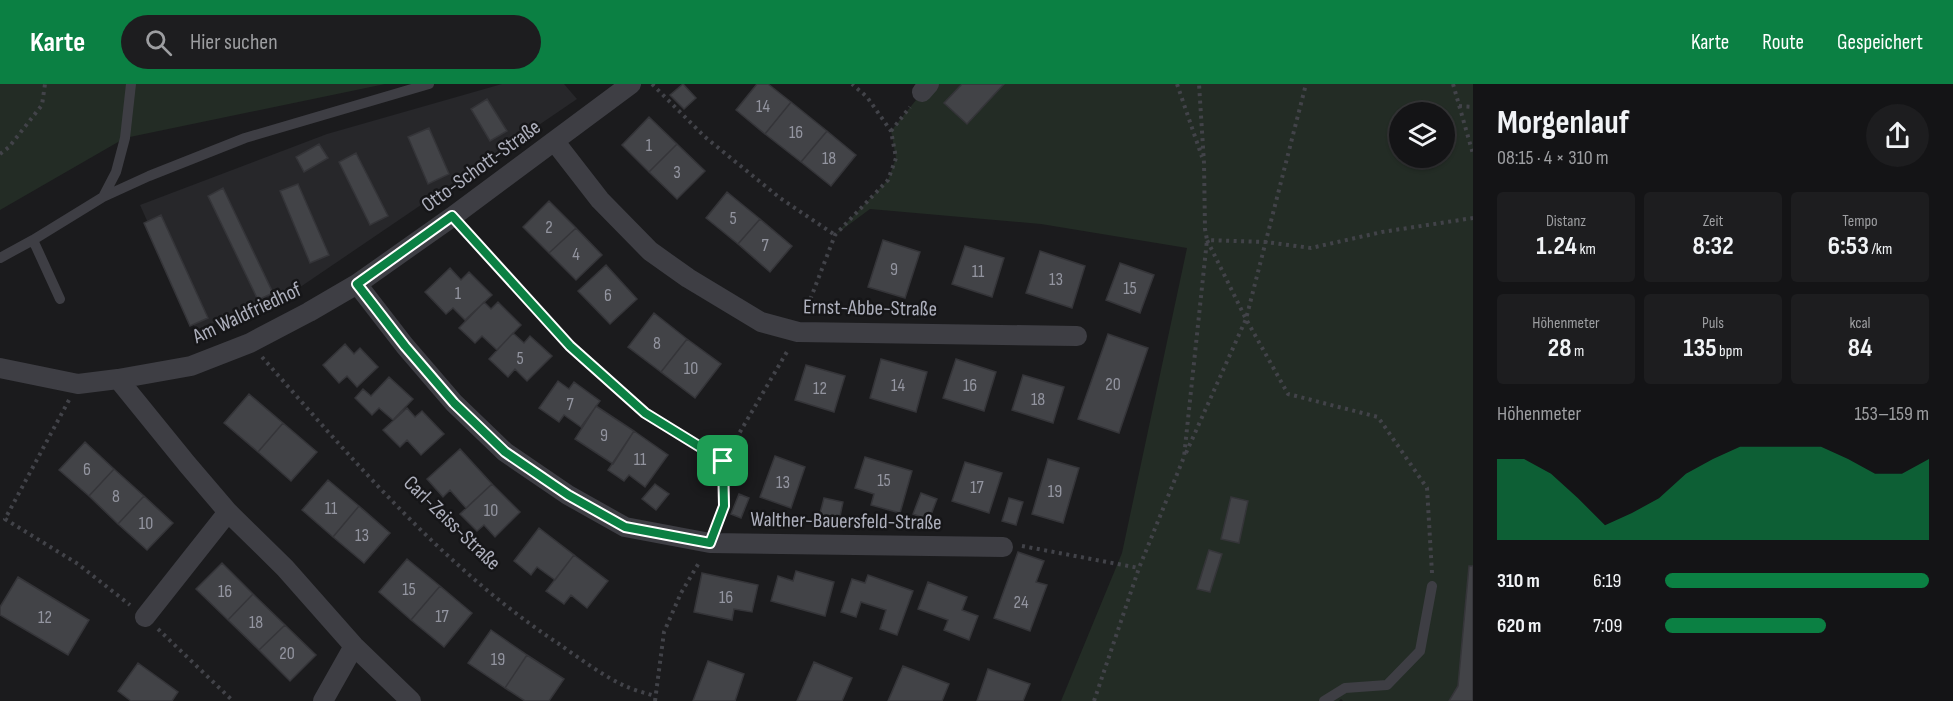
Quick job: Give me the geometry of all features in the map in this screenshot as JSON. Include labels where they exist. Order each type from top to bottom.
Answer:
[{"type":"street","name":"Otto-Schott-Straße","points":[[357,284],[631,84]]},
{"type":"street","name":"Ernst-Abbe-Straße","points":[[555,141],[600,200],[650,251],[688,278],[761,322],[798,332],[1077,336]]},
{"type":"street","name":"Am Waldfriedhof","points":[[118,379],[191,366],[250,343],[357,284]]},
{"type":"street","name":"Walther-Bauersfeld-Straße","points":[[357,284],[405,346],[454,403],[505,452],[568,495],[625,527],[710,543],[1003,547]]},
{"type":"street","points":[[0,368],[78,384],[118,379],[228,512],[285,568],[354,646],[411,701]]},
{"type":"street","points":[[145,617],[228,512]]},
{"type":"street","points":[[323,701],[354,646]]},
{"type":"lane","points":[[103,197],[116,172],[125,138],[131,84]]},
{"type":"lane","points":[[0,258],[103,197],[245,138],[429,84]]},
{"type":"lane","points":[[33,240],[60,299]]},
{"type":"lane","points":[[1324,701],[1345,688],[1387,685],[1420,651],[1432,586]]},
{"type":"path","points":[[0,154],[9,147],[42,105],[45,84]]},
{"type":"path","points":[[652,84],[705,137],[780,198],[835,235]]},
{"type":"path","points":[[655,698],[664,632],[681,593],[710,543],[724,506],[723,461],[798,332],[835,235],[888,180],[896,158],[891,131],[867,97],[852,84]]},
{"type":"path","points":[[1177,84],[1204,163]]},
{"type":"path","points":[[1199,84],[1207,240],[1246,320],[1288,394],[1378,417],[1427,488],[1432,586]]},
{"type":"path","points":[[1094,701],[1139,568],[1184,457],[1246,320],[1305,84]]},
{"type":"path","points":[[1452,84],[1473,154]]},
{"type":"path","points":[[891,131],[925,88]]},
{"type":"path","points":[[1460,106],[1473,107]]},
{"type":"path","points":[[452,216],[570,346],[645,413],[723,461]]},
{"type":"path","points":[[1207,240],[1266,242],[1311,248],[1382,232],[1473,218]]},
{"type":"path","points":[[1184,457],[1207,240]]},
{"type":"path","name":"Carl-Zeiss-Straße","points":[[250,343],[354,462],[462,570],[522,620],[579,658],[624,686],[655,698]]},
{"type":"path","points":[[78,384],[2,519],[78,564],[145,617],[233,701]]},
{"type":"path","points":[[1003,547],[1023,546],[1139,568]]},
{"type":"shaded area","points":[[0,84],[385,84],[125,138],[0,210]]},
{"type":"shaded area","points":[[502,84],[564,84],[577,99],[290,294],[196,330],[140,205],[327,134]]},
{"type":"shaded area","points":[[929,84],[1473,84],[1473,566],[1469,566],[1458,686],[1449,701],[1343,701],[1341,699],[1339,701],[1061,701],[1122,553],[1187,248],[1041,224],[870,209],[835,235],[888,180],[896,158],[891,131]]},
{"type":"building","points":[[683,84],[696,98],[684,109],[670,95]]},
{"type":"building","points":[[757,84],[768,84],[791,102],[765,134],[736,110]]},
{"type":"building","points":[[962,84],[1004,84],[967,124],[944,103]]},
{"type":"building","points":[[487,99],[507,131],[490,141],[471,109]]},
{"type":"building","points":[[791,102],[827,131],[801,162],[765,134]]},
{"type":"building","points":[[649,117],[677,144],[649,172],[622,145]]},
{"type":"building","points":[[429,128],[449,174],[428,184],[408,137]]},
{"type":"building","points":[[827,131],[856,155],[831,186],[801,162]]},
{"type":"building","points":[[319,144],[328,158],[304,172],[296,157]]},
{"type":"building","points":[[677,144],[705,171],[677,199],[649,172]]},
{"type":"building","points":[[356,153],[388,216],[370,225],[339,162]]},
{"type":"building","points":[[298,184],[329,255],[310,263],[280,191]]},
{"type":"building","points":[[223,188],[273,293],[258,300],[208,196]]},
{"type":"building","points":[[727,192],[760,219],[738,244],[706,218]]},
{"type":"building","points":[[549,201],[576,228],[549,253],[523,227]]},
{"type":"building","points":[[161,215],[208,318],[190,326],[144,223]]},
{"type":"building","points":[[760,219],[792,246],[770,272],[738,244]]},
{"type":"building","points":[[576,228],[602,255],[576,280],[549,253]]},
{"type":"building","points":[[883,240],[920,252],[905,298],[868,287]]},
{"type":"building","points":[[965,246],[1004,258],[992,297],[952,284]]},
{"type":"building","points":[[1040,251],[1085,266],[1072,308],[1026,293]]},
{"type":"building","points":[[1120,263],[1154,275],[1140,313],[1106,300]]},
{"type":"building","points":[[606,265],[637,299],[610,324],[578,291]]},
{"type":"building","points":[[450,268],[461,280],[469,272],[492,295],[465,320],[453,308],[446,314],[425,292]]},
{"type":"building","points":[[484,302],[491,309],[498,302],[521,325],[497,350],[482,336],[475,343],[459,328]]},
{"type":"building","points":[[654,313],[687,339],[661,372],[628,347]]},
{"type":"building","points":[[513,333],[524,343],[530,336],[552,356],[527,381],[515,369],[508,377],[489,359]]},
{"type":"building","points":[[1108,334],[1148,348],[1119,433],[1078,419]]},
{"type":"building","points":[[687,339],[721,364],[695,398],[661,372]]},
{"type":"building","points":[[345,344],[354,354],[360,348],[378,367],[357,387],[347,376],[339,383],[323,365]]},
{"type":"building","points":[[881,359],[927,372],[916,412],[870,398]]},
{"type":"building","points":[[956,359],[996,372],[984,411],[943,398]]},
{"type":"building","points":[[806,365],[845,376],[834,412],[795,400]]},
{"type":"building","points":[[1023,375],[1064,387],[1053,423],[1012,410]]},
{"type":"building","points":[[389,377],[413,399],[393,420],[379,408],[372,415],[355,398],[363,389],[371,396]]},
{"type":"building","points":[[558,381],[569,389],[574,382],[600,401],[581,427],[564,415],[559,422],[539,408]]},
{"type":"building","points":[[249,394],[283,423],[258,452],[224,423]]},
{"type":"building","points":[[596,406],[634,431],[613,464],[575,439]]},
{"type":"building","points":[[407,408],[415,417],[422,411],[444,434],[421,455],[407,440],[400,447],[383,430]]},
{"type":"building","points":[[283,423],[317,452],[291,481],[258,452]]},
{"type":"building","points":[[634,431],[668,455],[645,487],[629,475],[624,481],[608,470]]},
{"type":"building","points":[[85,442],[114,469],[89,496],[59,470]]},
{"type":"building","points":[[460,449],[492,484],[466,508],[450,490],[443,497],[427,479]]},
{"type":"building","points":[[775,456],[805,467],[791,508],[760,497]]},
{"type":"building","points":[[865,457],[912,471],[900,513],[871,505],[874,494],[855,488]]},
{"type":"building","points":[[1048,459],[1079,468],[1063,523],[1032,514]]},
{"type":"building","points":[[965,462],[1002,473],[989,513],[952,501]]},
{"type":"building","points":[[114,469],[144,496],[118,524],[89,496]]},
{"type":"building","points":[[328,480],[359,506],[333,537],[302,510]]},
{"type":"building","points":[[492,484],[520,512],[495,537],[484,525],[477,531],[460,514]]},
{"type":"building","points":[[655,484],[669,494],[656,510],[642,499]]},
{"type":"building","points":[[921,493],[937,499],[929,520],[913,514]]},
{"type":"building","points":[[739,494],[749,498],[741,518],[731,514]]},
{"type":"building","points":[[144,496],[173,523],[147,550],[118,524]]},
{"type":"building","points":[[1231,497],[1248,501],[1239,543],[1221,539]]},
{"type":"building","points":[[824,498],[843,502],[839,521],[819,517]]},
{"type":"building","points":[[1009,498],[1023,502],[1016,525],[1002,521]]},
{"type":"building","points":[[359,506],[390,533],[364,563],[333,537]]},
{"type":"building","points":[[539,528],[574,555],[555,580],[537,567],[531,575],[514,561]]},
{"type":"building","points":[[1209,550],[1222,554],[1210,592],[1197,589]]},
{"type":"building","points":[[1018,552],[1044,561],[1036,582],[1047,585],[1030,631],[994,618]]},
{"type":"building","points":[[574,555],[608,581],[587,608],[571,595],[564,604],[546,591]]},
{"type":"building","points":[[407,559],[440,586],[411,620],[379,592]]},
{"type":"building","points":[[222,563],[253,594],[228,620],[196,589]]},
{"type":"building","points":[[1469,566],[1473,566],[1473,701],[1449,701],[1458,686]]},
{"type":"building","points":[[796,571],[834,582],[825,616],[771,601],[778,576],[793,581]]},
{"type":"building","points":[[702,573],[758,585],[752,612],[734,609],[732,620],[694,612]]},
{"type":"building","points":[[868,575],[913,591],[897,635],[880,629],[886,610],[861,602],[856,617],[841,612],[852,579],[865,583]]},
{"type":"building","points":[[18,577],[89,620],[68,655],[0,615],[0,607]]},
{"type":"building","points":[[928,582],[967,597],[962,610],[978,616],[969,640],[944,630],[948,620],[918,609]]},
{"type":"building","points":[[440,586],[472,613],[444,647],[411,620]]},
{"type":"building","points":[[253,594],[285,625],[259,650],[228,620]]},
{"type":"building","points":[[285,625],[316,655],[290,681],[259,650]]},
{"type":"building","points":[[491,630],[527,655],[505,688],[468,663]]},
{"type":"building","points":[[527,655],[564,679],[549,701],[525,701],[505,688]]},
{"type":"building","points":[[708,661],[744,674],[735,701],[693,701]]},
{"type":"building","points":[[814,662],[852,678],[842,701],[797,701]]},
{"type":"building","points":[[138,663],[178,692],[172,701],[131,701],[118,691]]},
{"type":"building","points":[[903,666],[949,684],[942,701],[888,701]]},
{"type":"building","points":[[988,669],[1030,684],[1023,701],[977,701]]},
{"type":"route","points":[[452,216],[570,346],[645,413],[723,461],[724,506],[710,543],[625,527],[568,495],[505,452],[454,403],[405,346],[357,284],[452,216]]}]
